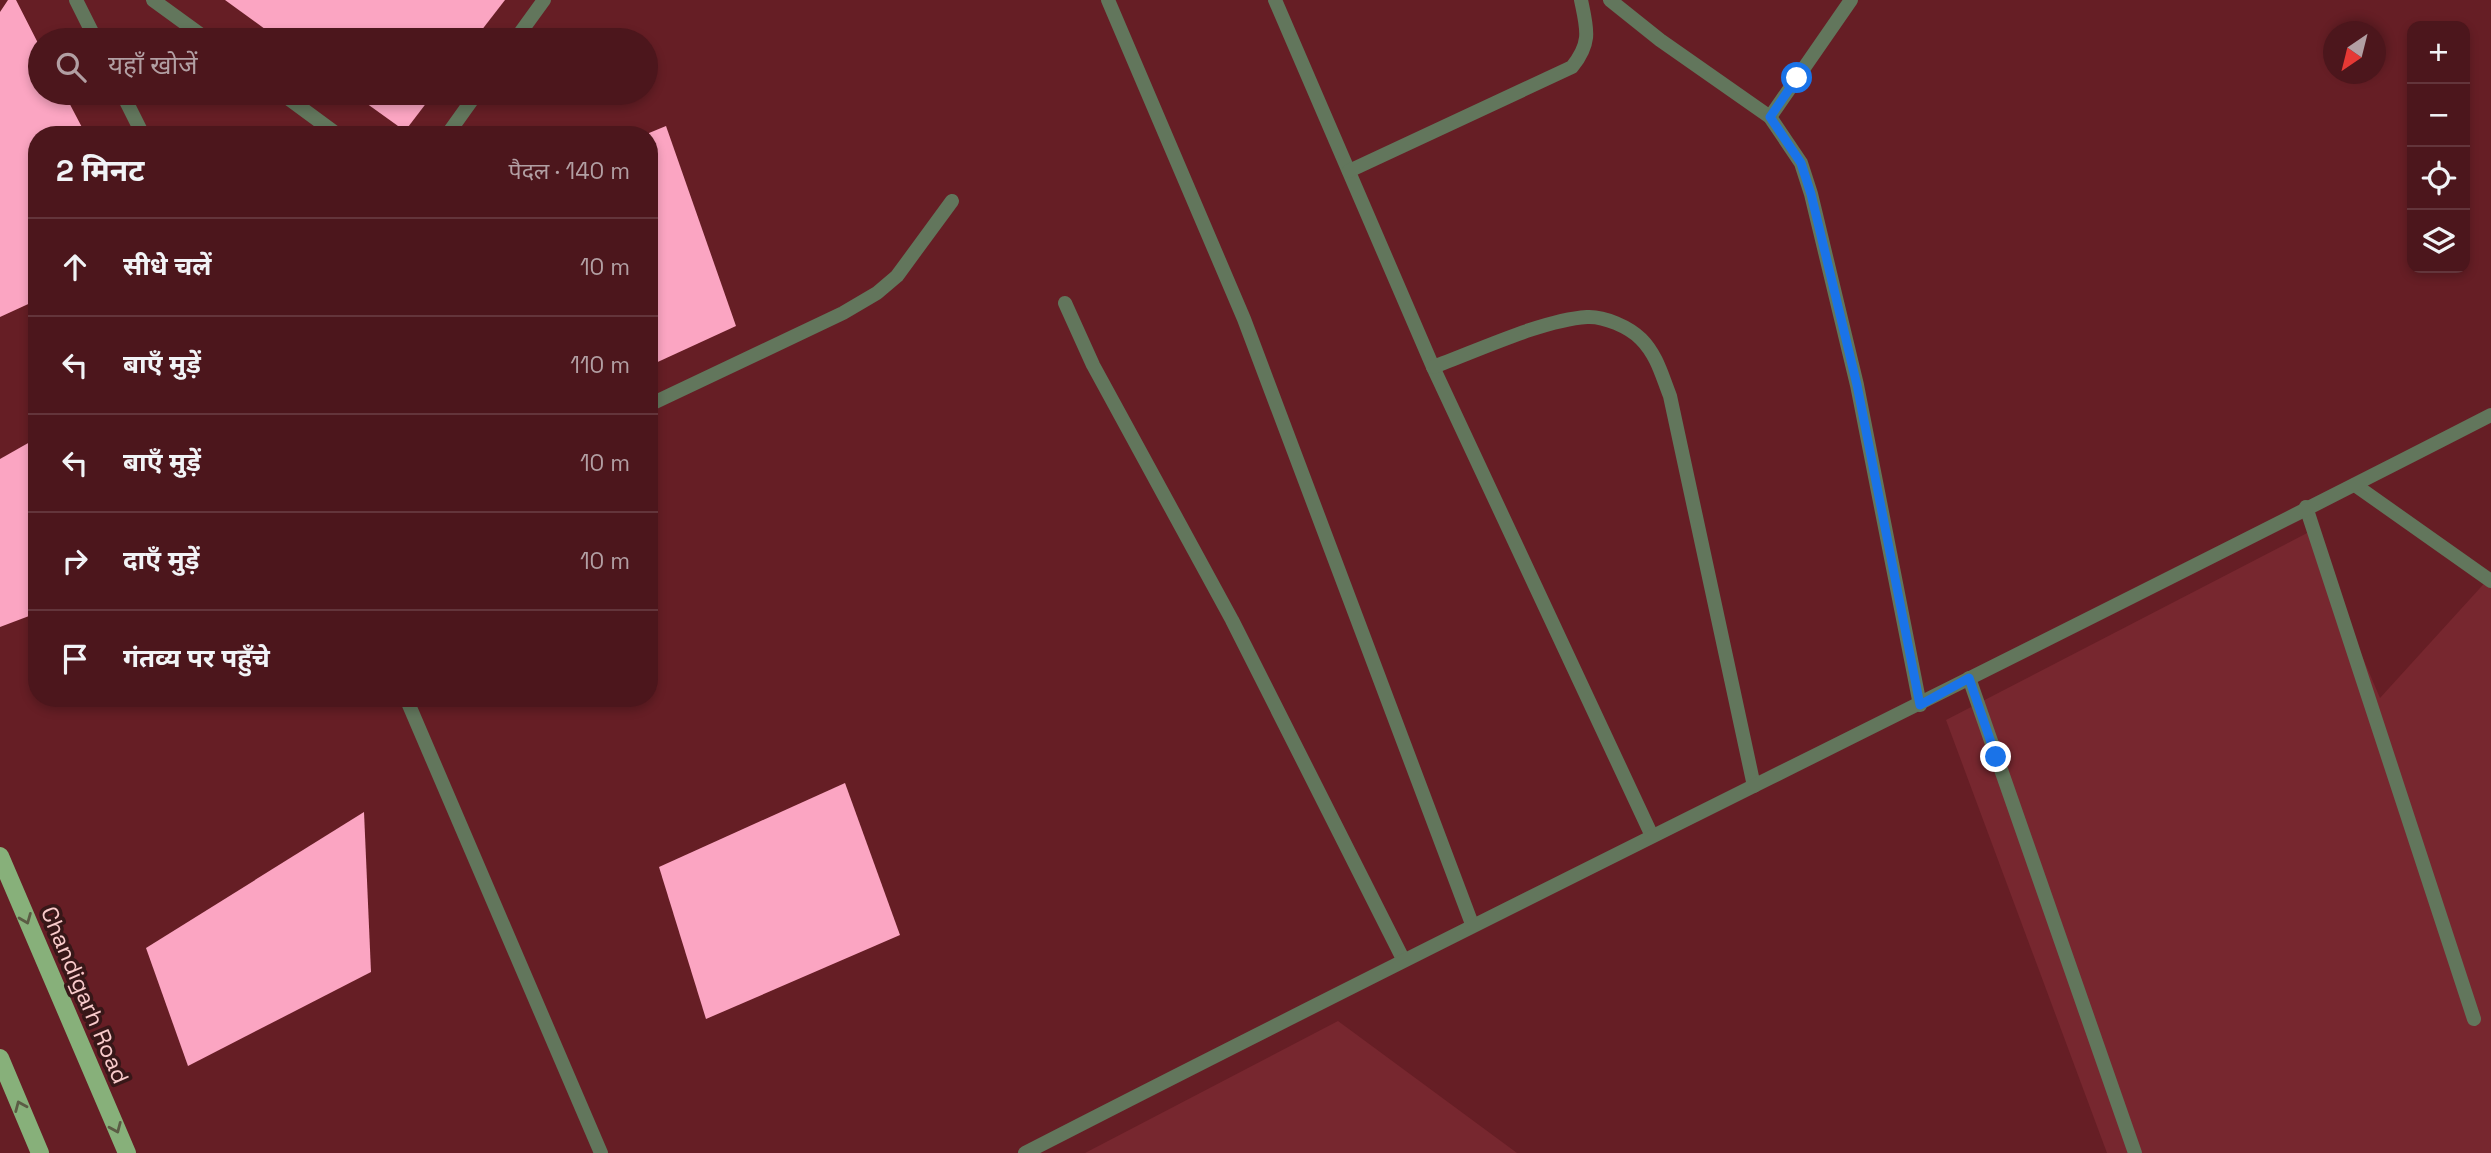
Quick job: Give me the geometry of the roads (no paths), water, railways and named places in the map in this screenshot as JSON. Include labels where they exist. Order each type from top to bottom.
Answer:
[{"type":"main road","name":"Chandigarh Road","points":[[0,856],[127,1153]]},
{"type":"main road","points":[[0,1058],[40,1153]]},
{"type":"street","points":[[76,0],[90,28]]},
{"type":"street","points":[[153,0],[192,28]]},
{"type":"street","points":[[524,28],[544,0]]},
{"type":"street","points":[[1108,0],[1244,319],[1472,924]]},
{"type":"street","points":[[1275,0],[1433,367],[1652,836]]},
{"type":"street","points":[[1349,171],[1572,67],[1586,50],[1587,28],[1581,0]]},
{"type":"street","points":[[1610,0],[1660,40],[1770,117],[1801,163],[1811,194],[1857,385],[1920,705]]},
{"type":"street","points":[[1770,117],[1851,0]]},
{"type":"street","points":[[128,105],[138,126]]},
{"type":"street","points":[[297,105],[326,126]]},
{"type":"street","points":[[453,126],[468,105]]},
{"type":"street","points":[[658,401],[844,313],[877,293],[897,276],[952,201]]},
{"type":"street","points":[[1065,303],[1093,365],[1232,620],[1403,959]]},
{"type":"street","points":[[1433,367],[1556,322],[1590,316],[1617,323],[1640,338],[1656,358],[1670,396],[1755,786]]},
{"type":"street","points":[[1025,1153],[1472,924],[1920,705],[2491,415]]},
{"type":"street","points":[[2355,485],[2491,581]]},
{"type":"street","points":[[2306,507],[2474,1019]]},
{"type":"street","points":[[1969,678],[2135,1153]]},
{"type":"street","points":[[410,707],[601,1153]]}]
